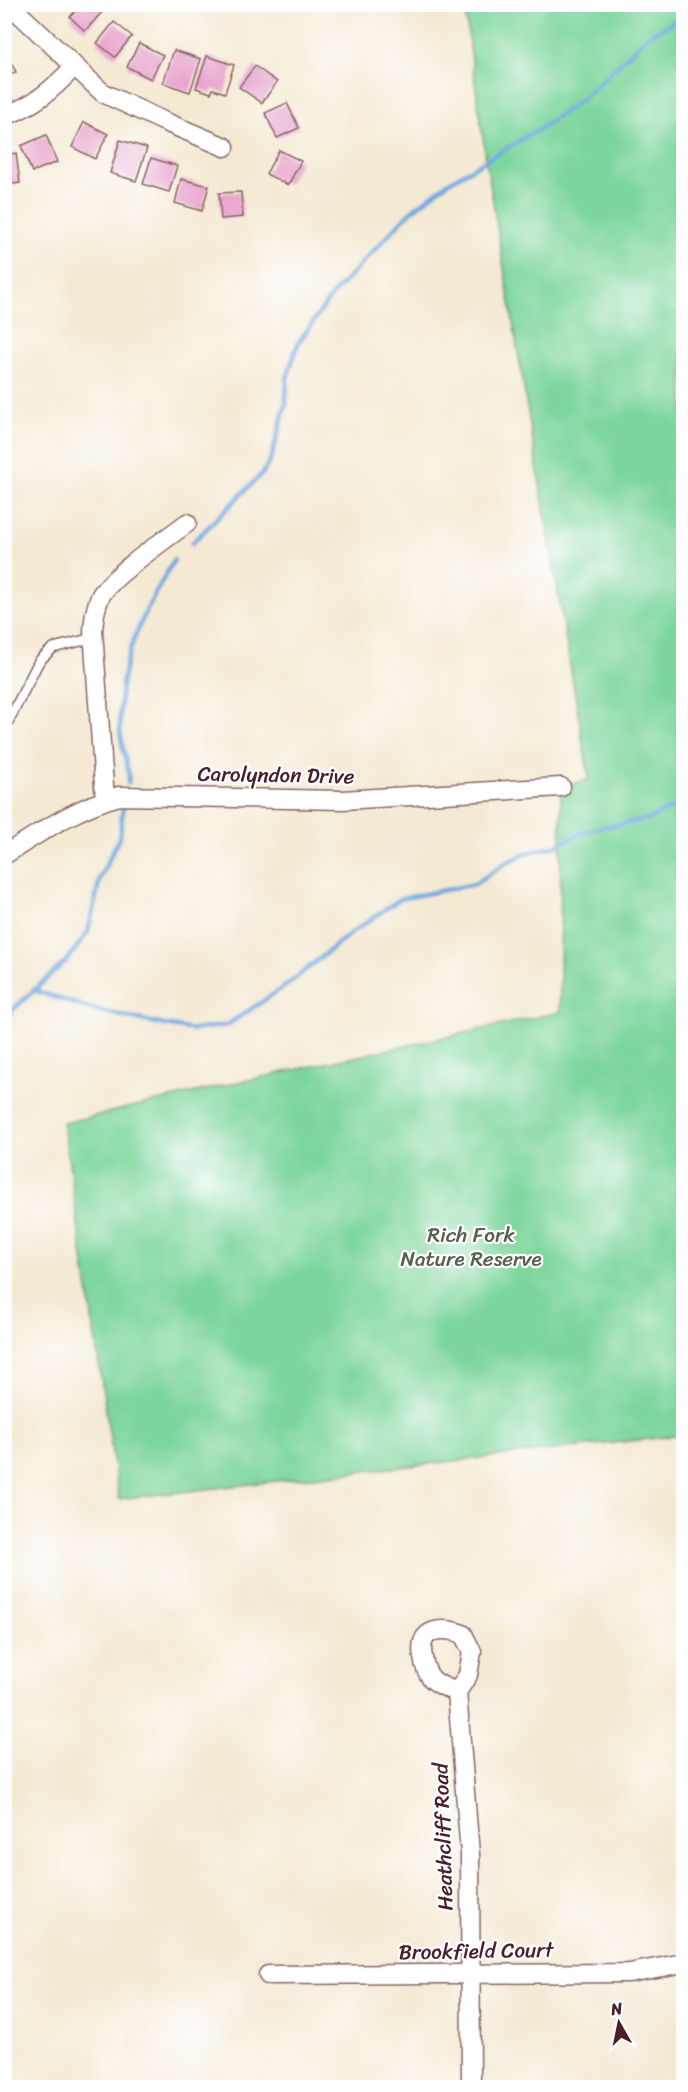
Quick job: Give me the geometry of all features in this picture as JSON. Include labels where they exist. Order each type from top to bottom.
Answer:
[{"type":"street","points":[[9,4],[103,93],[225,147]]},
{"type":"street","points":[[4,116],[21,110],[48,94],[74,67]]},
{"type":"street","points":[[105,800],[93,638],[95,610],[102,594],[113,582],[187,523]]},
{"type":"street","name":"Carolyndon Drive","points":[[4,855],[71,815],[105,800],[135,795],[342,800],[561,787]]},
{"type":"street","name":"Heathcliff Road","points":[[457,1692],[470,1854],[471,2088]]},
{"type":"street","name":"Brookfield Court","points":[[268,1975],[629,1973],[684,1963]]},
{"type":"lane","points":[[4,730],[39,661],[53,648],[93,638]]},
{"type":"green space","name":"Rich Fork Nature Reserve","points":[[464,5],[683,5],[683,1435],[119,1499],[63,1123],[560,1012],[561,787],[589,779],[486,160]]},
{"type":"building","points":[[82,4],[96,4],[103,11],[85,31],[70,17]]},
{"type":"building","points":[[114,22],[132,36],[115,57],[97,43]]},
{"type":"building","points":[[139,43],[163,55],[151,79],[127,67]]},
{"type":"building","points":[[4,50],[16,72],[4,78]]},
{"type":"building","points":[[174,50],[201,59],[190,92],[163,83]]},
{"type":"building","points":[[207,56],[234,65],[225,93],[213,89],[211,93],[196,88]]},
{"type":"building","points":[[255,66],[277,82],[262,103],[239,87]]},
{"type":"building","points":[[287,103],[299,128],[277,138],[265,113]]},
{"type":"building","points":[[84,122],[108,134],[95,159],[72,147]]},
{"type":"building","points":[[46,135],[57,162],[32,172],[21,146]]},
{"type":"building","points":[[120,140],[147,148],[136,181],[110,173]]},
{"type":"building","points":[[279,150],[301,161],[288,185],[266,174]]},
{"type":"building","points":[[16,153],[20,183],[4,185],[4,155]]},
{"type":"building","points":[[151,158],[177,166],[169,192],[143,184]]},
{"type":"building","points":[[181,179],[209,186],[202,211],[175,203]]},
{"type":"building","points":[[241,192],[243,217],[221,219],[219,193]]},
{"type":"waterway","points":[[192,543],[263,473],[271,458],[278,434],[286,403],[287,378],[298,343],[333,294],[410,212],[449,182],[544,126],[585,97],[648,36],[684,16]]},
{"type":"waterway","points":[[128,783],[129,776],[120,731],[123,679],[134,638],[142,619],[174,560]]},
{"type":"waterway","points":[[33,990],[91,1009],[165,1025],[194,1030],[227,1025],[287,985],[351,933],[400,899],[475,884],[504,864],[527,853],[555,846],[582,833],[602,827],[649,819],[684,802]]},
{"type":"waterway","points":[[4,1018],[68,959],[88,932],[100,878],[120,836],[123,808]]}]
